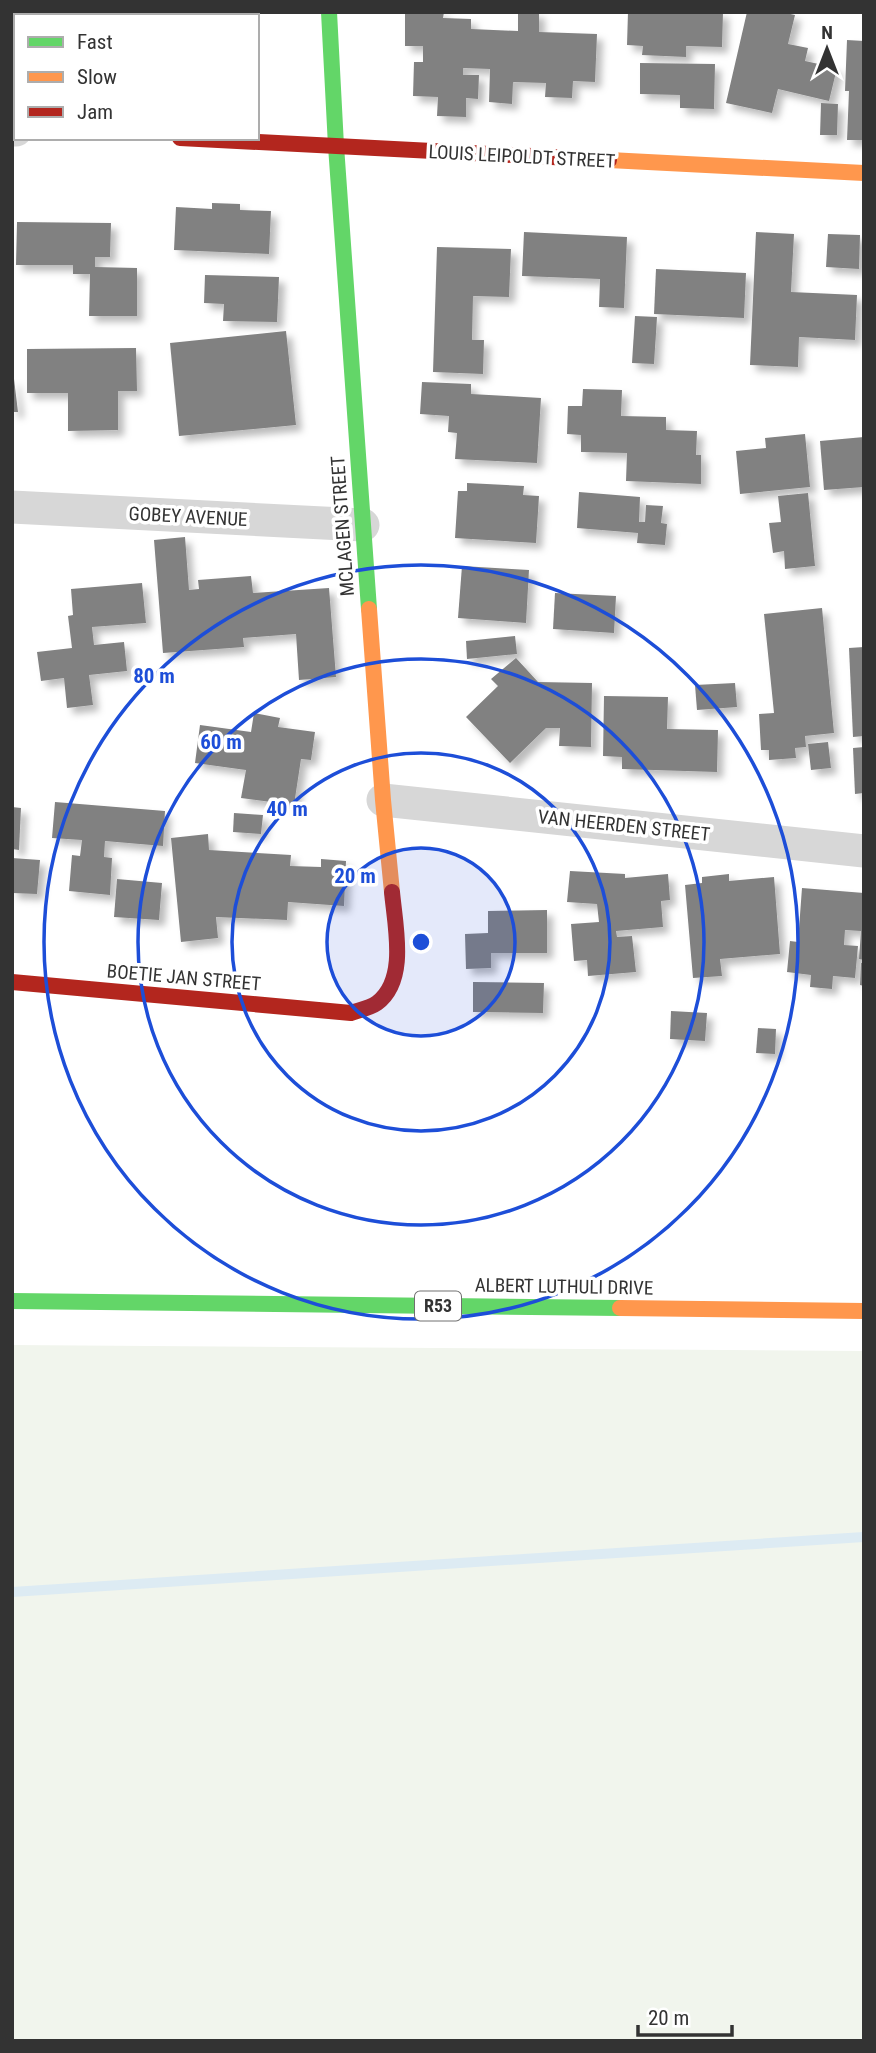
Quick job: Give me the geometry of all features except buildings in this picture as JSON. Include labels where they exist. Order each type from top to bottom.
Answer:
[{"type":"street","name":"MCLAGEN STREET","points":[[329,12],[336,146],[383,800],[398,956],[391,988],[376,1004],[351,1013]]},
{"type":"street","name":"LOUIS LEIPOLDT STREET","points":[[219,140],[864,173]]},
{"type":"street","name":"GOBEY AVENUE","points":[[12,507],[363,525]]},
{"type":"street","name":"VAN HEERDEN STREET","points":[[383,800],[864,851]]},
{"type":"street","name":"BOETIE JAN STREET","points":[[12,982],[351,1013]]},
{"type":"street","name":"ALBERT LUTHULI DRIVE","points":[[12,1301],[864,1311]]},
{"type":"shaded area","points":[[12,1345],[864,1351],[864,2041],[12,2039]]},
{"type":"waterway","points":[[12,1592],[864,1537]]},
{"type":"traffic: fast","points":[[329,12],[369,609]]},
{"type":"traffic: fast","points":[[12,1301],[620,1308]]},
{"type":"traffic: slow","points":[[609,160],[864,173]]},
{"type":"traffic: slow","points":[[369,609],[392,892]]},
{"type":"traffic: slow","points":[[620,1308],[864,1311]]},
{"type":"traffic: jam","points":[[219,140],[609,160]]},
{"type":"traffic: jam","points":[[12,982],[351,1013],[377,1003],[387,993],[393,981],[397,936],[392,892]]}]
